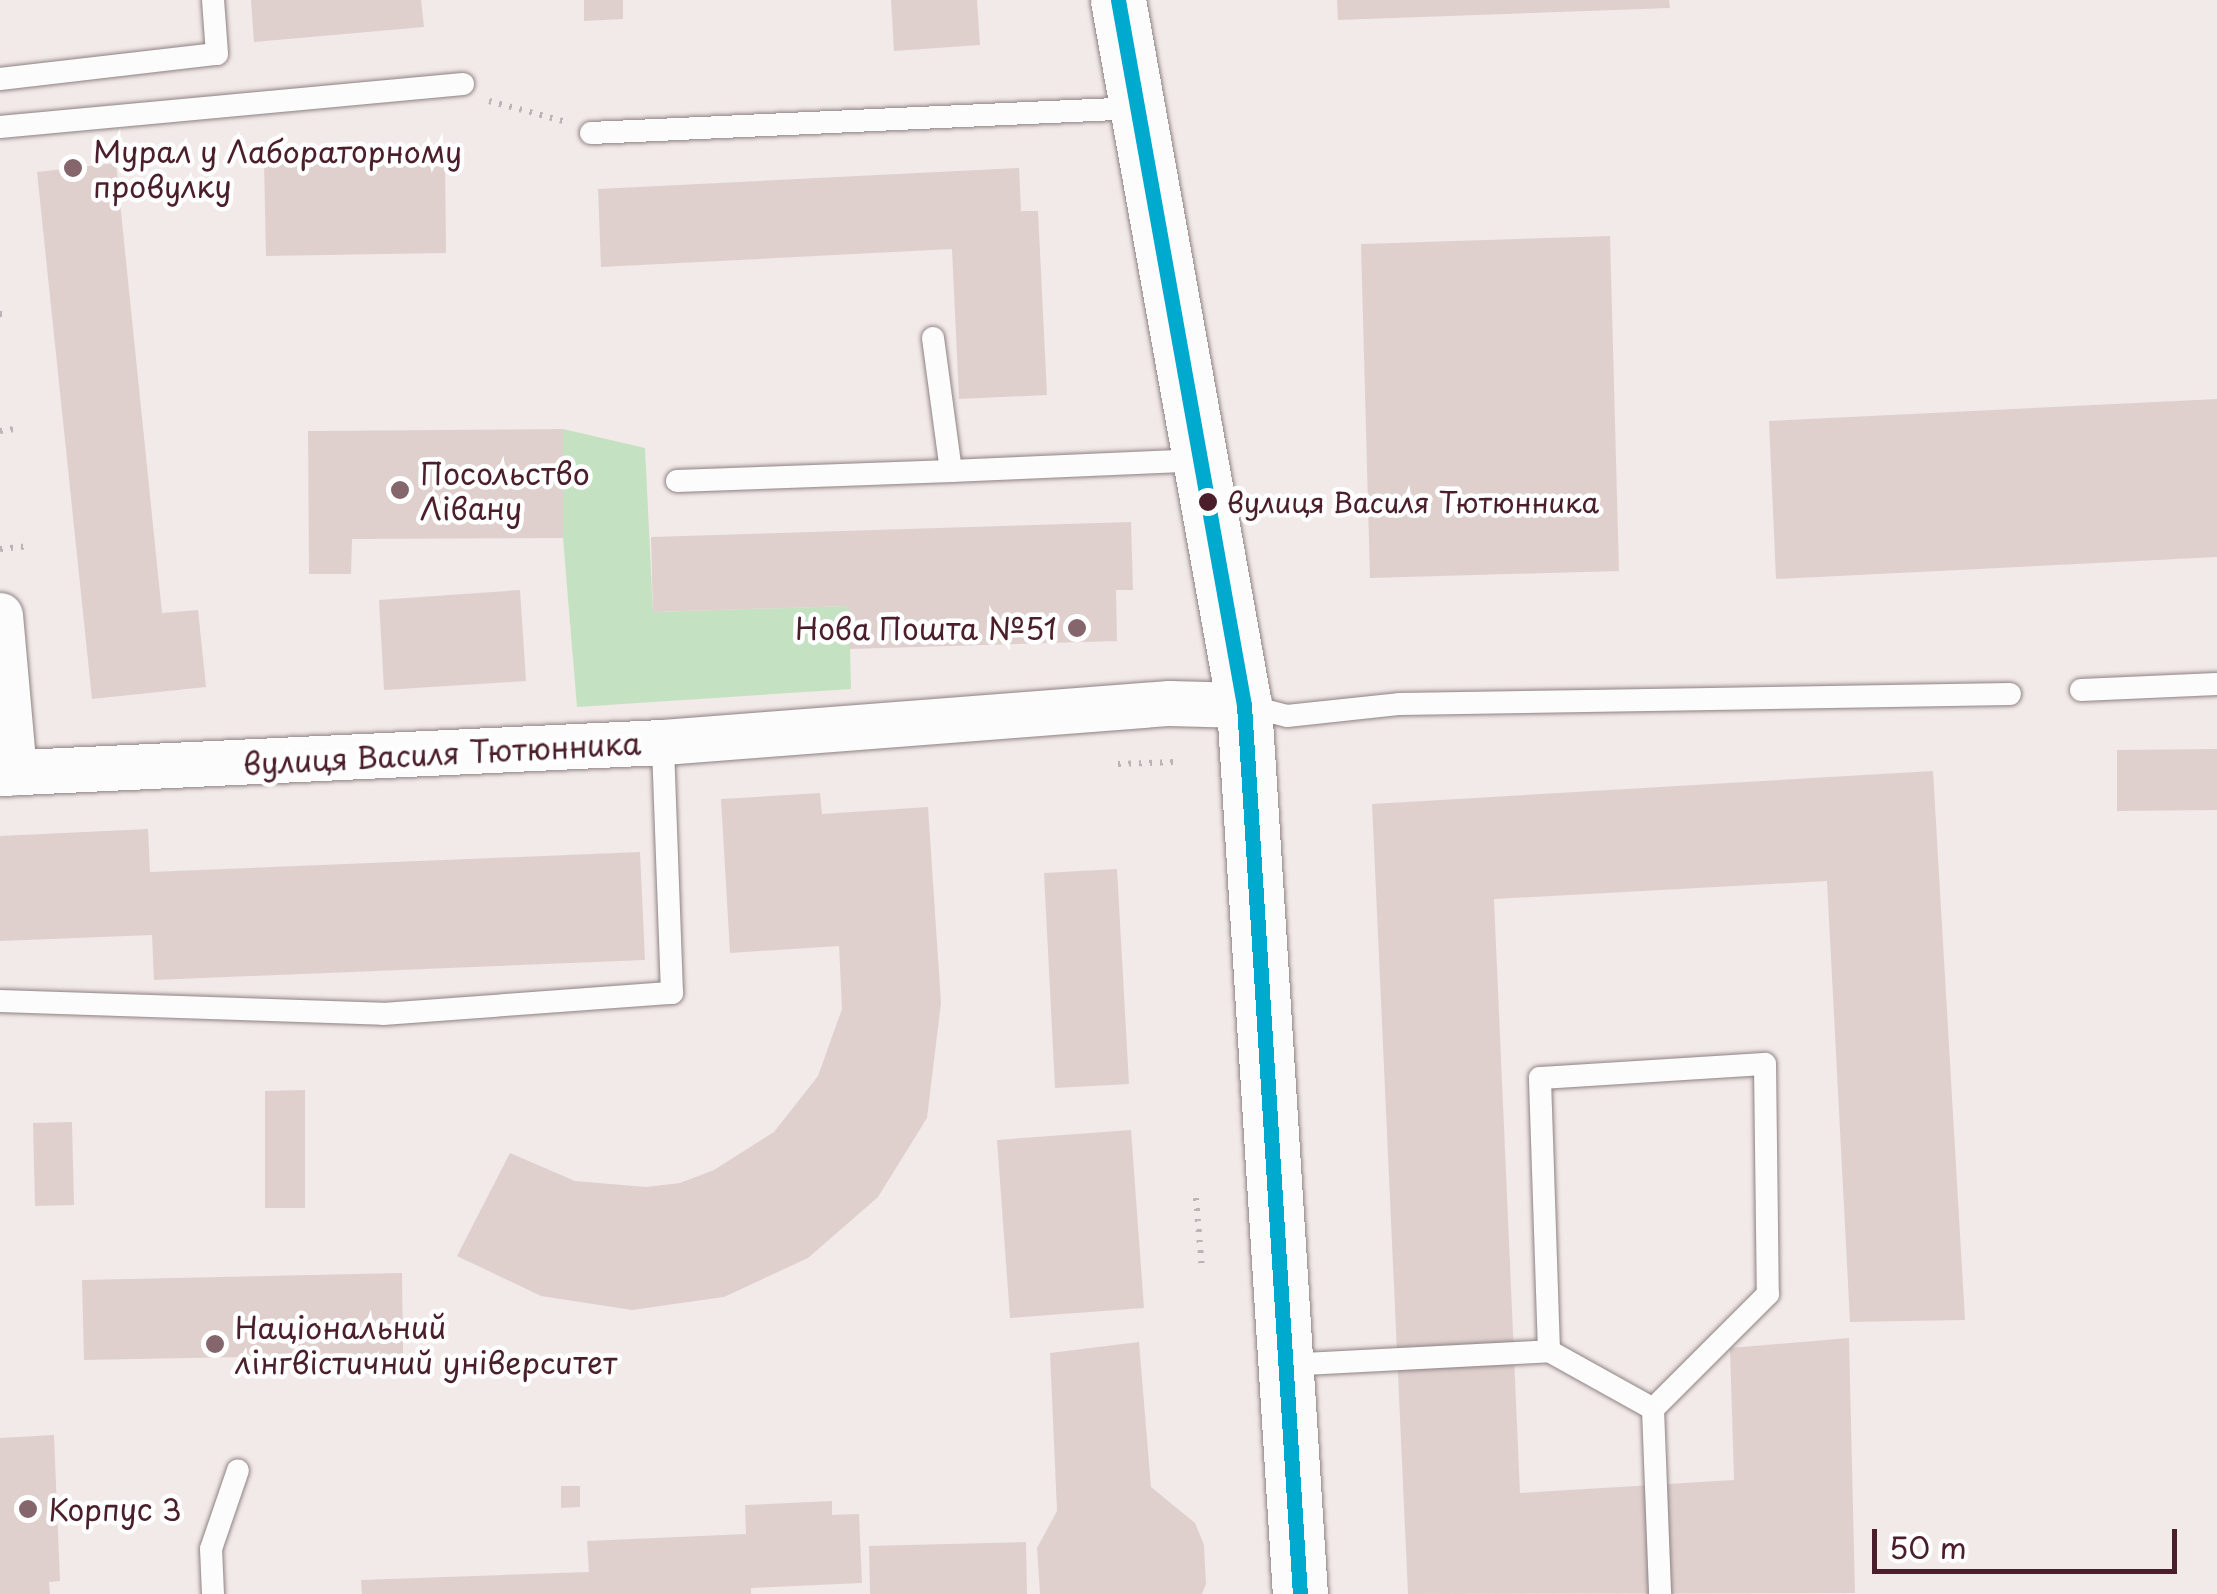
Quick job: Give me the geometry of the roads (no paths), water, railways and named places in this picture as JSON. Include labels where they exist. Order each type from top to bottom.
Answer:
[{"type":"main road","points":[[1118,0],[1204,460],[1244,705],[1300,1594]]},
{"type":"street","points":[[0,615],[7,772]]},
{"type":"street","name":"вулиця Василя Тютюнника","points":[[7,772],[663,742],[1169,703],[1244,705]]},
{"type":"lane","points":[[0,78],[217,54],[213,0]]},
{"type":"lane","points":[[0,127],[463,84]]},
{"type":"lane","points":[[591,133],[1138,108]]},
{"type":"lane","points":[[933,338],[951,471]]},
{"type":"lane","points":[[677,481],[1204,460]]},
{"type":"lane","points":[[2081,690],[2217,684]]},
{"type":"lane","points":[[1244,705],[1288,716],[1400,704],[2010,694]]},
{"type":"lane","points":[[0,1001],[383,1014],[672,993],[663,742]]},
{"type":"lane","points":[[1550,1351],[1540,1078],[1765,1064],[1768,1294],[1653,1409],[1660,1594]]},
{"type":"lane","points":[[1286,1365],[1550,1351],[1653,1409]]},
{"type":"lane","points":[[213,1594],[212,1549],[238,1470]]},
{"type":"place","name":"Мурал у Лабораторному провулку","points":[[73,168]]},
{"type":"place","name":"Посольство Лівану","points":[[400,490]]},
{"type":"place","name":"вулиця Василя Тютюнника","points":[[1208,502]]},
{"type":"place","name":"Нова Пошта №51","points":[[1077,628]]},
{"type":"place","name":"Національний лінгвістичний університет","points":[[215,1344]]},
{"type":"place","name":"Корпус 3","points":[[28,1509]]}]
